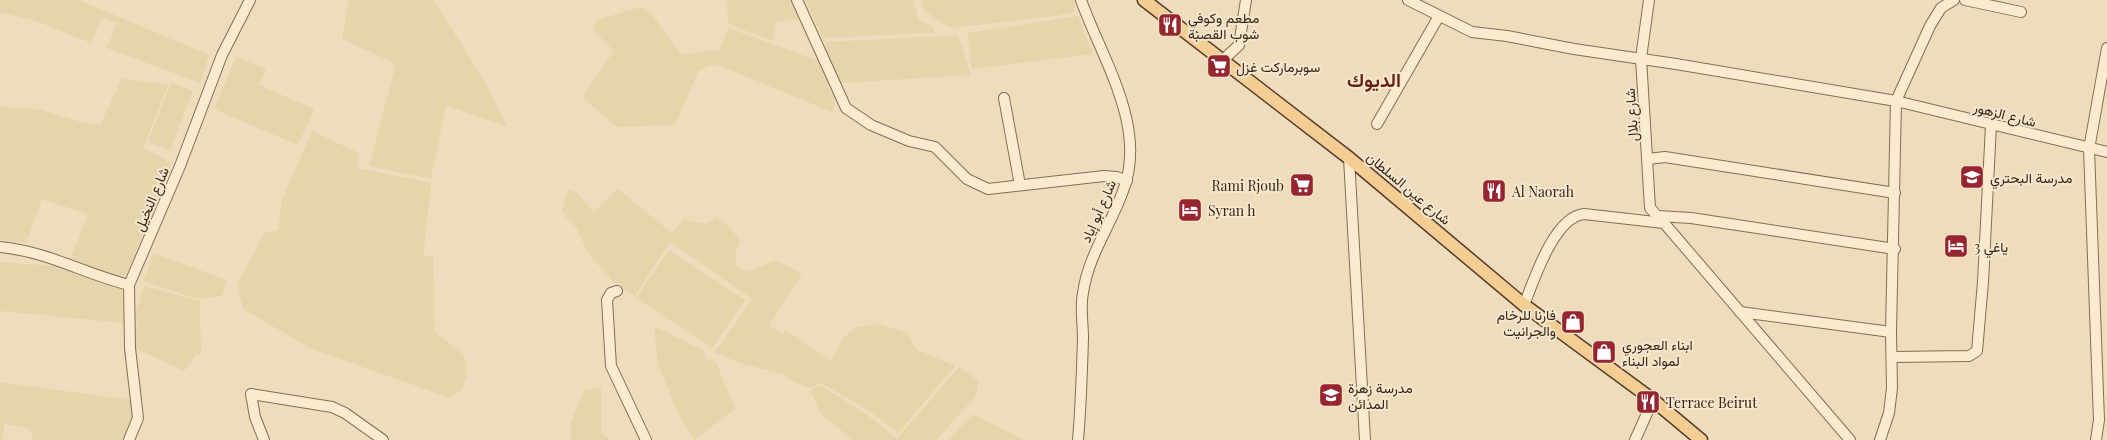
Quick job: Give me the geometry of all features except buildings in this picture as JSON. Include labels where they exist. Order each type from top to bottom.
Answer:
[{"type":"main road","name":"شارع عين السلطان","points":[[1144,0],[1349,158],[1524,305],[1653,400],[1701,440]]},
{"type":"street","name":"شارع النخيل","points":[[129,285],[180,166],[222,55],[250,0]]},
{"type":"street","points":[[797,0],[841,100],[852,114],[871,125],[909,141],[935,147],[964,175],[980,186],[988,189],[1104,176],[1117,177],[1127,181]]},
{"type":"street","name":"شارع أبو إياد","points":[[1078,440],[1082,378],[1082,293],[1096,249],[1127,181],[1130,156],[1123,106],[1080,0]]},
{"type":"street","points":[[1223,60],[1239,45],[1246,0]]},
{"type":"street","name":"شارع الزهور","points":[[1408,0],[1472,32],[1896,101],[2107,152]]},
{"type":"street","name":"شارع بلال","points":[[1649,0],[1641,58],[1650,208]]},
{"type":"street","points":[[1880,440],[1891,399],[1896,101],[1930,26],[1941,8],[1954,0]]},
{"type":"street","points":[[1965,0],[2021,12]]},
{"type":"street","points":[[1377,124],[1439,16]]},
{"type":"street","points":[[2096,440],[2099,420],[2089,149],[2107,48]]},
{"type":"street","points":[[1004,98],[1020,185]]},
{"type":"street","points":[[1892,357],[1969,356],[1974,355],[1978,346],[1991,125]]},
{"type":"street","points":[[1349,158],[1366,440]]},
{"type":"street","points":[[1648,159],[1665,158],[1895,194]]},
{"type":"street","points":[[1641,220],[1649,213],[1650,208]]},
{"type":"street","points":[[1650,208],[1850,440]]},
{"type":"street","points":[[1524,305],[1546,253],[1569,218],[1584,214],[1641,220],[1691,218],[1894,249]]},
{"type":"street","points":[[0,247],[55,258],[129,285],[130,348],[138,418],[129,440]]},
{"type":"street","points":[[618,291],[611,293],[607,300],[611,366],[646,440]]},
{"type":"street","points":[[1740,312],[1891,332]]},
{"type":"street","points":[[264,440],[251,394],[332,407],[346,413],[382,440]]},
{"type":"street","points":[[1635,440],[1653,400]]},
{"type":"shaded area","points":[[0,0],[79,0],[209,55],[200,83],[107,48],[117,23],[101,18],[91,43],[36,21],[0,12]]},
{"type":"shaded area","points":[[349,0],[433,0],[484,80],[507,127],[446,105],[431,179],[369,166],[396,64],[342,39]]},
{"type":"shaded area","points":[[727,0],[793,0],[801,20],[776,21],[773,41],[728,24]]},
{"type":"shaded area","points":[[806,0],[913,0],[919,20],[933,27],[935,33],[822,38]]},
{"type":"shaded area","points":[[921,0],[1074,0],[1075,11],[1056,16],[950,28],[924,11]]},
{"type":"shaded area","points":[[641,7],[650,12],[681,54],[720,50],[728,28],[819,61],[826,42],[958,35],[971,75],[826,84],[836,98],[832,112],[715,64],[699,70],[675,125],[617,127],[582,97],[614,51],[593,30],[596,20]]},
{"type":"shaded area","points":[[1078,16],[1093,54],[972,69],[967,33]]},
{"type":"shaded area","points":[[236,57],[266,69],[259,85],[314,109],[298,145],[214,109]]},
{"type":"shaded area","points":[[122,78],[168,85],[143,148],[172,163],[128,271],[124,275],[113,277],[71,258],[88,214],[42,199],[26,243],[0,240],[0,107],[38,109],[81,122],[100,125]]},
{"type":"shaded area","points":[[171,82],[193,91],[170,151],[148,142]]},
{"type":"shaded area","points":[[312,131],[359,153],[357,168],[431,183],[424,255],[433,257],[435,332],[464,355],[466,363],[467,376],[462,390],[450,398],[312,349],[243,309],[237,284],[265,233],[278,230],[282,200]]},
{"type":"shaded area","points":[[618,189],[672,233],[684,219],[706,224],[716,218],[730,227],[740,241],[735,254],[737,266],[748,272],[775,260],[802,274],[769,326],[782,333],[786,330],[831,361],[843,338],[855,328],[876,323],[908,333],[916,349],[955,366],[898,433],[868,410],[821,383],[810,388],[791,381],[783,374],[739,363],[715,352],[752,299],[670,242],[635,296],[613,281],[589,255],[576,227],[565,216],[562,209],[568,190],[576,192],[594,212]]},
{"type":"shaded area","points":[[669,250],[745,300],[712,348],[636,298]]},
{"type":"shaded area","points":[[153,253],[227,280],[222,296],[198,299],[144,281]]},
{"type":"shaded area","points":[[0,262],[70,267],[122,286],[123,323],[0,311]]},
{"type":"shaded area","points":[[144,286],[200,301],[201,356],[197,354],[184,371],[135,348],[134,335],[138,324],[133,321]]},
{"type":"shaded area","points":[[654,326],[704,351],[705,359],[715,360],[735,409],[694,440],[677,411],[658,364]]},
{"type":"shaded area","points":[[959,367],[978,380],[976,396],[936,440],[853,440],[821,414],[810,390],[820,385],[866,414],[897,439]]},
{"type":"shaded area","points":[[0,382],[130,400],[132,402],[132,418],[123,440],[33,440],[30,429],[5,424],[2,439],[4,440],[0,440]]},
{"type":"shaded area","points":[[601,387],[601,433],[610,440],[571,440],[571,422],[585,390]]},
{"type":"shaded area","points":[[973,414],[1025,440],[949,440]]},
{"type":"place","name":"مطعم وكوفي شوب القصبة","points":[[1170,25]]},
{"type":"place","name":"سوبرماركت غزل","points":[[1219,66]]},
{"type":"place","name":"مدرسة البحتري","points":[[1972,177]]},
{"type":"place","name":"Rami Rjoub","points":[[1302,185]]},
{"type":"place","name":"Al Naorah","points":[[1494,191]]},
{"type":"place","name":"Syran h","points":[[1190,210]]},
{"type":"place","name":"ياغي 3","points":[[1956,246]]},
{"type":"place","name":"فارنا للرخام والجرانيت","points":[[1573,322]]},
{"type":"place","name":"ابناء العجوري لمواد البناء","points":[[1604,352]]},
{"type":"place","name":"مدرسة زهرة المدائن","points":[[1331,395]]},
{"type":"place","name":"Terrace Beirut","points":[[1648,402]]},
{"type":"district","name":"الديوك","points":[[1374,79]]}]
